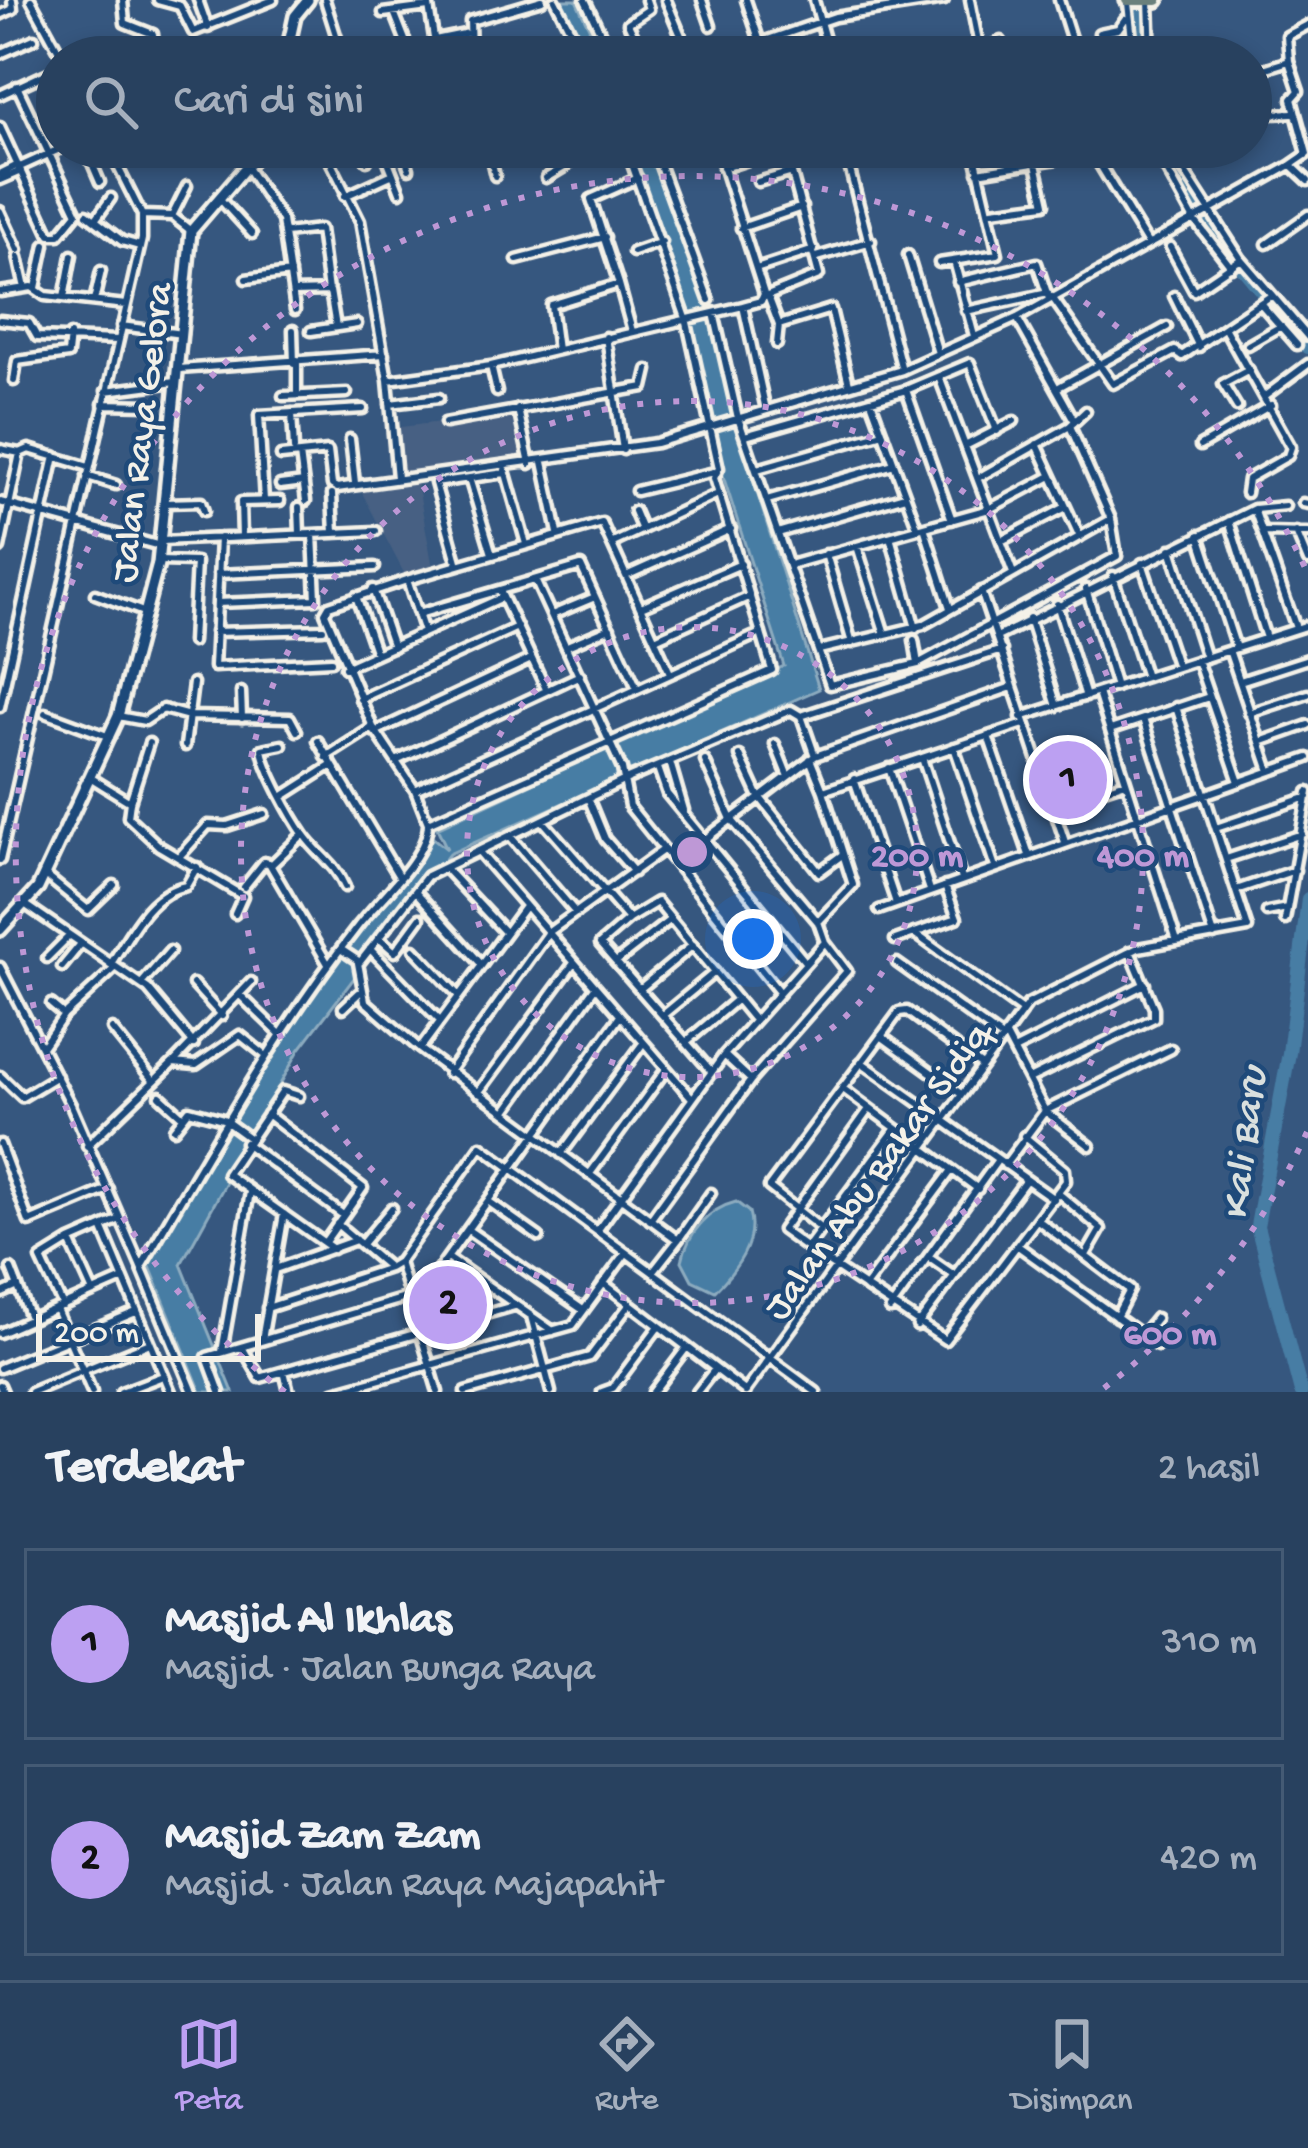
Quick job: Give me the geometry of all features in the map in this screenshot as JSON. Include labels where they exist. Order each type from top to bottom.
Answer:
[{"type":"street","points":[[0,15],[13,9],[12,0]]},
{"type":"street","points":[[31,0],[51,36]]},
{"type":"street","points":[[123,0],[125,22],[153,36]]},
{"type":"street","points":[[158,0],[180,6],[192,32],[273,0]]},
{"type":"street","points":[[198,0],[208,28]]},
{"type":"street","points":[[325,0],[336,36]]},
{"type":"street","points":[[469,36],[470,21],[542,0]]},
{"type":"street","points":[[555,0],[574,36]]},
{"type":"street","points":[[585,0],[602,36]]},
{"type":"street","points":[[634,36],[628,23],[648,10],[646,0]]},
{"type":"street","points":[[666,0],[681,36]]},
{"type":"street","points":[[702,0],[711,26]]},
{"type":"street","points":[[746,0],[759,36]]},
{"type":"street","points":[[814,0],[826,36]]},
{"type":"street","points":[[781,36],[904,3],[944,0]]},
{"type":"street","points":[[970,0],[977,36]]},
{"type":"street","points":[[1059,0],[1070,36]]},
{"type":"street","points":[[292,36],[302,2]]},
{"type":"street","points":[[383,14],[428,4],[434,36]]},
{"type":"street","points":[[1099,33],[1118,29],[1139,4]]},
{"type":"street","points":[[1136,36],[1139,4]]},
{"type":"street","points":[[1139,4],[1146,36]]},
{"type":"street","points":[[394,12],[403,36]]},
{"type":"street","points":[[458,565],[434,485],[623,450],[902,370],[1017,318],[1291,165],[1307,154],[1292,113],[1292,99],[1299,91],[1286,39],[1308,25]]},
{"type":"street","points":[[454,36],[469,33]]},
{"type":"street","points":[[0,54],[34,39]]},
{"type":"street","points":[[1272,66],[1289,61]]},
{"type":"street","points":[[0,94],[36,79]]},
{"type":"street","points":[[17,86],[36,125]]},
{"type":"street","points":[[1272,114],[1292,113]]},
{"type":"street","points":[[0,127],[53,236],[77,213],[56,168]]},
{"type":"street","points":[[0,177],[36,161]]},
{"type":"street","points":[[1291,165],[1308,181]]},
{"type":"street","points":[[94,168],[100,182]]},
{"type":"street","points":[[0,860],[140,246],[142,214],[119,168]]},
{"type":"street","name":"Jalan Raya Gelora","points":[[0,931],[45,875],[118,716],[159,561],[191,231],[248,168]]},
{"type":"street","points":[[253,168],[285,233],[295,310]]},
{"type":"street","points":[[332,168],[360,220],[388,380],[397,479]]},
{"type":"street","points":[[391,168],[400,192]]},
{"type":"street","points":[[494,168],[495,176]]},
{"type":"street","points":[[546,178],[563,168]]},
{"type":"street","points":[[428,824],[772,670],[719,494],[717,426],[688,317],[634,168]]},
{"type":"street","points":[[661,168],[709,300]]},
{"type":"street","points":[[723,168],[779,325],[777,344]]},
{"type":"street","points":[[758,182],[788,168]]},
{"type":"street","points":[[388,380],[491,366],[714,313],[817,278],[815,254],[790,168]]},
{"type":"street","points":[[850,168],[902,370]]},
{"type":"street","points":[[939,262],[998,254],[992,211],[976,168]]},
{"type":"street","points":[[977,172],[1006,168]]},
{"type":"street","points":[[992,211],[1045,204],[1037,168]]},
{"type":"street","points":[[1102,168],[1148,244]]},
{"type":"street","points":[[1168,168],[1236,263],[1266,299],[1307,335]]},
{"type":"street","points":[[1179,168],[1200,214],[1236,263]]},
{"type":"street","points":[[345,196],[393,174]]},
{"type":"street","points":[[632,331],[591,199],[638,178]]},
{"type":"street","points":[[172,216],[187,186]]},
{"type":"street","points":[[95,220],[111,198]]},
{"type":"street","points":[[220,199],[252,234]]},
{"type":"street","points":[[741,228],[802,206]]},
{"type":"street","points":[[0,211],[18,254],[25,288]]},
{"type":"street","points":[[86,214],[122,241],[140,246]]},
{"type":"street","points":[[142,214],[172,216],[191,231]]},
{"type":"street","points":[[1267,244],[1308,215]]},
{"type":"street","points":[[285,233],[321,230],[336,327]]},
{"type":"street","points":[[517,260],[604,237]]},
{"type":"street","points":[[756,269],[871,241]]},
{"type":"street","points":[[633,252],[662,242]]},
{"type":"street","points":[[36,288],[45,245]]},
{"type":"street","points":[[1170,247],[1194,291],[1236,263]]},
{"type":"street","points":[[64,298],[72,255]]},
{"type":"street","points":[[908,255],[938,353]]},
{"type":"street","points":[[954,261],[974,336]]},
{"type":"street","points":[[958,282],[1037,263],[1050,296],[1113,384],[1175,351],[1182,356],[1266,299]]},
{"type":"street","points":[[94,302],[101,271]]},
{"type":"street","points":[[246,279],[290,273]]},
{"type":"street","points":[[557,350],[551,305],[619,284]]},
{"type":"street","points":[[0,292],[36,288],[44,296],[126,305]]},
{"type":"street","points":[[293,292],[328,290]]},
{"type":"street","points":[[966,311],[1050,296]]},
{"type":"street","points":[[1174,296],[1198,346]]},
{"type":"street","points":[[1266,299],[1297,344]]},
{"type":"street","points":[[743,306],[766,410]]},
{"type":"street","points":[[779,325],[833,310],[849,384]]},
{"type":"street","points":[[714,313],[739,418],[793,563],[830,685],[918,664],[1117,556],[1112,519],[1072,422],[1017,318]]},
{"type":"street","points":[[0,320],[29,323],[36,336],[118,340]]},
{"type":"street","points":[[311,331],[357,324]]},
{"type":"street","points":[[121,326],[182,334]]},
{"type":"street","points":[[1247,345],[1281,326]]},
{"type":"street","points":[[1057,388],[1167,327]]},
{"type":"street","points":[[1225,328],[1271,405],[1290,452],[1248,479],[1246,493]]},
{"type":"street","points":[[293,330],[297,395]]},
{"type":"street","points":[[14,381],[18,360],[69,353],[70,335]]},
{"type":"street","points":[[50,336],[50,358]]},
{"type":"street","points":[[606,338],[623,450]]},
{"type":"street","points":[[179,368],[384,354]]},
{"type":"street","points":[[745,436],[906,390],[971,363],[997,430]]},
{"type":"street","points":[[1265,396],[1308,364]]},
{"type":"street","points":[[491,366],[497,392]]},
{"type":"street","points":[[445,422],[644,387],[648,370]]},
{"type":"street","points":[[1237,406],[1222,384],[1249,370]]},
{"type":"street","points":[[939,376],[1013,573]]},
{"type":"street","points":[[106,391],[178,381]]},
{"type":"street","points":[[906,390],[952,520]]},
{"type":"street","points":[[283,396],[346,393]]},
{"type":"street","points":[[390,404],[439,398]]},
{"type":"street","points":[[871,400],[950,608]]},
{"type":"street","points":[[103,404],[149,405]]},
{"type":"street","points":[[1200,446],[1271,405]]},
{"type":"street","points":[[264,501],[260,415],[363,409]]},
{"type":"street","points":[[518,410],[530,464]]},
{"type":"street","points":[[978,478],[1086,411]]},
{"type":"street","points":[[292,413],[304,482],[300,535]]},
{"type":"street","points":[[965,446],[1014,421]]},
{"type":"street","points":[[757,469],[883,434]]},
{"type":"street","points":[[350,440],[355,483]]},
{"type":"street","points":[[1036,444],[1080,537]]},
{"type":"street","points":[[0,449],[20,454],[29,449],[55,456],[116,485]]},
{"type":"street","points":[[281,456],[328,451],[332,485],[505,470]]},
{"type":"street","points":[[0,548],[20,454]]},
{"type":"street","points":[[0,707],[55,456]]},
{"type":"street","points":[[543,462],[558,533]]},
{"type":"street","points":[[767,500],[894,464]]},
{"type":"street","points":[[505,470],[526,544]]},
{"type":"street","points":[[636,491],[718,471]]},
{"type":"street","points":[[793,563],[989,508],[1051,476]]},
{"type":"street","points":[[469,478],[492,554]]},
{"type":"street","points":[[280,485],[304,482]]},
{"type":"street","points":[[332,494],[334,533]]},
{"type":"street","points":[[613,543],[719,494]]},
{"type":"street","points":[[781,532],[906,496]]},
{"type":"street","points":[[242,537],[241,502],[280,501]]},
{"type":"street","points":[[0,502],[160,543],[376,532]]},
{"type":"street","points":[[164,503],[201,502],[204,511]]},
{"type":"street","points":[[997,637],[1228,520],[1253,509],[1285,506]]},
{"type":"street","points":[[1001,541],[1066,507]]},
{"type":"street","points":[[1253,509],[1296,628]]},
{"type":"street","points":[[634,511],[642,530]]},
{"type":"street","points":[[819,650],[916,628],[1112,519]]},
{"type":"street","points":[[1228,520],[1266,638]]},
{"type":"street","points":[[349,956],[398,875],[427,847],[428,824],[415,790],[359,698],[325,610],[373,590],[602,523],[670,673]]},
{"type":"street","points":[[626,576],[731,529]]},
{"type":"street","points":[[1265,532],[1308,533]]},
{"type":"street","points":[[1297,532],[1308,561]]},
{"type":"street","points":[[217,603],[316,599],[313,534]]},
{"type":"street","points":[[1199,535],[1270,771]]},
{"type":"street","points":[[890,537],[916,628]]},
{"type":"street","points":[[220,538],[214,667],[331,661]]},
{"type":"street","points":[[857,546],[885,635]]},
{"type":"street","points":[[1171,549],[1210,696],[1239,782]]},
{"type":"street","points":[[826,554],[852,643]]},
{"type":"street","points":[[159,561],[196,562],[192,642]]},
{"type":"street","points":[[1142,563],[1177,667]]},
{"type":"street","points":[[640,608],[741,564]]},
{"type":"street","points":[[345,668],[501,593],[581,566],[637,688]]},
{"type":"street","points":[[218,574],[375,567]]},
{"type":"street","points":[[1113,576],[1146,677]]},
{"type":"street","points":[[407,580],[424,632]]},
{"type":"street","points":[[535,580],[622,770],[629,806],[779,992]]},
{"type":"street","points":[[1086,589],[1116,687]]},
{"type":"street","points":[[373,590],[392,646]]},
{"type":"street","points":[[981,591],[1065,842]]},
{"type":"street","points":[[418,614],[501,593]]},
{"type":"street","points":[[501,593],[546,689]]},
{"type":"street","points":[[95,594],[146,613]]},
{"type":"street","points":[[356,596],[376,654]]},
{"type":"street","points":[[655,639],[751,596]]},
{"type":"street","points":[[552,615],[596,597]]},
{"type":"street","points":[[1057,604],[1086,697]]},
{"type":"street","points":[[1029,618],[1057,706]]},
{"type":"street","points":[[824,791],[988,736],[1057,706],[1308,625]]},
{"type":"street","points":[[359,698],[517,627]]},
{"type":"street","points":[[215,632],[323,628]]},
{"type":"street","points":[[566,646],[610,628]]},
{"type":"street","points":[[415,790],[761,633]]},
{"type":"street","points":[[914,640],[918,664]]},
{"type":"street","points":[[801,716],[1002,650]]},
{"type":"street","points":[[326,757],[374,729],[531,658]]},
{"type":"street","points":[[1240,681],[1308,658]]},
{"type":"street","points":[[396,760],[580,675]]},
{"type":"street","points":[[185,746],[193,682]]},
{"type":"street","points":[[674,862],[812,758],[1012,687]]},
{"type":"street","points":[[241,692],[242,718]]},
{"type":"street","points":[[1098,693],[1177,940]]},
{"type":"street","points":[[1250,713],[1308,694]]},
{"type":"street","points":[[1110,730],[1210,696]]},
{"type":"street","points":[[914,933],[1022,1011],[1130,951],[1249,927],[1176,707]]},
{"type":"street","points":[[118,716],[146,721],[162,709],[189,716],[290,718],[297,731]]},
{"type":"street","points":[[141,1268],[265,1054],[328,964],[370,949],[418,894],[427,876],[625,780],[791,710],[801,716],[852,890],[818,922]]},
{"type":"street","points":[[45,713],[110,736]]},
{"type":"street","points":[[1143,718],[1214,935]]},
{"type":"street","points":[[1260,742],[1308,725]]},
{"type":"street","points":[[988,736],[1029,855]]},
{"type":"street","points":[[318,741],[398,875]]},
{"type":"street","points":[[149,743],[128,817],[179,857],[243,896],[235,914]]},
{"type":"street","points":[[775,744],[788,774]]},
{"type":"street","points":[[282,745],[262,749],[264,764],[286,794],[303,834],[331,860],[345,886]]},
{"type":"street","points":[[954,747],[995,867]]},
{"type":"street","points":[[740,756],[758,795],[819,872],[842,856]]},
{"type":"street","points":[[922,758],[962,879]]},
{"type":"street","points":[[879,910],[1308,758]]},
{"type":"street","points":[[650,1220],[752,1080],[847,971],[825,942],[818,922],[731,819],[705,761]]},
{"type":"street","points":[[670,762],[685,814]]},
{"type":"street","points":[[286,794],[332,765]]},
{"type":"street","points":[[658,768],[666,793],[806,963]]},
{"type":"street","points":[[890,768],[930,891]]},
{"type":"street","points":[[93,778],[130,802]]},
{"type":"street","points":[[854,779],[896,903]]},
{"type":"street","points":[[1053,806],[1126,782]]},
{"type":"street","points":[[1216,828],[1308,794]]},
{"type":"street","points":[[1285,920],[1308,794]]},
{"type":"street","points":[[589,800],[605,839],[634,872]]},
{"type":"street","points":[[179,857],[208,825],[226,826],[265,814]]},
{"type":"street","points":[[543,821],[628,919]]},
{"type":"street","points":[[271,865],[303,834]]},
{"type":"street","points":[[1226,859],[1301,834]]},
{"type":"street","points":[[510,836],[576,914]]},
{"type":"street","points":[[448,1073],[549,932],[663,850]]},
{"type":"street","points":[[479,852],[692,1098]]},
{"type":"street","points":[[244,887],[263,862],[271,865],[328,964]]},
{"type":"street","points":[[43,1047],[64,1015],[113,966],[138,920],[170,889],[186,886],[197,867]]},
{"type":"street","points":[[446,868],[505,932]]},
{"type":"street","points":[[1236,890],[1297,870]]},
{"type":"street","points":[[45,875],[88,910],[114,885]]},
{"type":"street","points":[[895,940],[958,917],[945,886]]},
{"type":"street","points":[[418,894],[482,965]]},
{"type":"street","points":[[712,1072],[600,941],[655,902],[754,1020]]},
{"type":"street","points":[[26,904],[141,984],[194,1044]]},
{"type":"street","points":[[420,1049],[525,907]]},
{"type":"street","points":[[1268,912],[1288,908]]},
{"type":"street","points":[[380,939],[395,952],[420,918]]},
{"type":"street","points":[[617,961],[672,919]]},
{"type":"street","points":[[47,958],[68,937]]},
{"type":"street","points":[[597,1231],[724,1055],[825,942]]},
{"type":"street","points":[[62,967],[80,945]]},
{"type":"street","points":[[641,988],[693,945]]},
{"type":"street","points":[[370,949],[440,1021]]},
{"type":"street","points":[[414,949],[458,995]]},
{"type":"street","points":[[141,984],[170,950]]},
{"type":"street","points":[[1031,1078],[1154,1018],[1130,951]]},
{"type":"street","points":[[349,956],[365,1000],[420,1049],[678,1240]]},
{"type":"street","points":[[478,1093],[574,963]]},
{"type":"street","points":[[897,963],[1004,1036],[1016,1049],[1045,1112],[1090,1146]]},
{"type":"street","points":[[0,967],[57,1076],[194,1392]]},
{"type":"street","points":[[663,1015],[715,972]]},
{"type":"street","points":[[87,1146],[251,982]]},
{"type":"street","points":[[193,984],[222,1016]]},
{"type":"street","points":[[1016,1049],[1144,984]]},
{"type":"street","points":[[505,1112],[596,987]]},
{"type":"street","points":[[343,1008],[361,990]]},
{"type":"street","points":[[240,995],[279,1033]]},
{"type":"street","points":[[686,1042],[737,999]]},
{"type":"street","points":[[51,1004],[64,1015]]},
{"type":"street","points":[[820,1228],[769,1187],[905,1010],[982,1066]]},
{"type":"street","name":"Jalan Abu Bakar Sidiq","points":[[745,1392],[1022,1011]]},
{"type":"street","points":[[220,1392],[207,1357],[413,1300],[620,1016]]},
{"type":"street","points":[[112,1029],[153,1080]]},
{"type":"street","points":[[173,1064],[196,1065],[240,1035],[265,1054]]},
{"type":"street","points":[[881,1036],[962,1094]]},
{"type":"street","points":[[561,1154],[642,1045]]},
{"type":"street","points":[[890,1309],[978,1189],[1045,1112],[1171,1049]]},
{"type":"street","points":[[724,1055],[752,1080]]},
{"type":"street","points":[[861,1062],[1101,1229],[1086,1255]]},
{"type":"street","points":[[590,1175],[665,1070]]},
{"type":"street","points":[[0,1076],[22,1097],[57,1076]]},
{"type":"street","points":[[842,1088],[978,1189]]},
{"type":"street","points":[[299,1096],[285,1090],[245,1138],[227,1174],[333,1249]]},
{"type":"street","points":[[160,1096],[183,1117]]},
{"type":"street","points":[[869,1109],[782,1229],[890,1309],[948,1340],[1056,1196],[1066,1172],[1024,1136]]},
{"type":"street","points":[[174,1129],[189,1110],[228,1125],[343,1215]]},
{"type":"street","points":[[266,1114],[363,1188],[325,1242]]},
{"type":"street","points":[[807,1248],[896,1128]]},
{"type":"street","points":[[0,1144],[29,1222],[108,1189]]},
{"type":"street","points":[[267,1309],[399,1262],[481,1146],[816,1392]]},
{"type":"street","points":[[864,1288],[952,1170]]},
{"type":"street","points":[[917,1326],[1027,1180]]},
{"type":"street","points":[[222,1352],[250,1192]]},
{"type":"street","points":[[653,1272],[711,1192]]},
{"type":"street","points":[[488,1201],[538,1238]]},
{"type":"street","points":[[274,1269],[359,1242],[392,1208]]},
{"type":"street","points":[[262,1340],[284,1214]]},
{"type":"street","points":[[92,1392],[41,1259],[120,1219]]},
{"type":"street","points":[[1038,1220],[1131,1291],[1116,1317]]},
{"type":"street","points":[[337,1224],[389,1268]]},
{"type":"street","points":[[98,1228],[172,1392]]},
{"type":"street","points":[[468,1229],[584,1310]]},
{"type":"street","points":[[70,1241],[93,1292]]},
{"type":"street","points":[[1018,1246],[1156,1346]]},
{"type":"street","points":[[334,1392],[573,1324],[626,1253]]},
{"type":"street","points":[[928,1257],[954,1275]]},
{"type":"street","points":[[448,1258],[553,1331]]},
{"type":"street","points":[[399,1262],[438,1392]]},
{"type":"street","points":[[11,1269],[31,1320]]},
{"type":"street","points":[[0,1333],[123,1279]]},
{"type":"street","points":[[602,1282],[745,1392]]},
{"type":"street","points":[[0,1294],[18,1286]]},
{"type":"street","points":[[465,1392],[590,1357],[630,1304]]},
{"type":"street","points":[[242,1347],[257,1378],[514,1306]]},
{"type":"street","points":[[0,1367],[137,1312]]},
{"type":"street","points":[[531,1316],[551,1392]]},
{"type":"street","points":[[1142,1335],[1156,1318]]},
{"type":"street","points":[[602,1392],[613,1388],[659,1325]]},
{"type":"street","points":[[31,1392],[150,1343]]},
{"type":"street","points":[[653,1392],[687,1347]]},
{"type":"street","points":[[698,1392],[715,1370]]},
{"type":"street","points":[[284,1371],[289,1392]]},
{"type":"street","points":[[121,1392],[164,1375]]},
{"type":"shaded area","points":[[561,0],[576,0],[593,36],[576,36]]},
{"type":"shaded area","points":[[632,168],[656,168],[687,232],[751,473],[819,689],[449,854],[299,1050],[181,1264],[233,1392],[201,1392],[144,1252],[274,1041],[433,838],[447,849],[437,828],[784,666],[724,479],[659,234]]},
{"type":"shaded area","points":[[519,412],[525,462],[399,478],[393,428]]},
{"type":"shaded area","points":[[417,481],[433,568],[406,577],[359,487]]},
{"type":"shaded area","points":[[736,1202],[749,1212],[748,1245],[715,1291],[692,1280],[682,1261],[701,1224]]},
{"type":"waterway","name":"Kali Baru","points":[[1137,0],[1140,36]]},
{"type":"waterway","name":"Kali Baru","points":[[1174,168],[1213,232],[1308,347]]},
{"type":"waterway","name":"Kali Baru","points":[[1301,1392],[1257,1226],[1289,1053],[1308,899]]},
{"type":"place","name":"Masjid Al Ikhlas","points":[[1068,780]]},
{"type":"place","name":"Masjid Zam Zam","points":[[448,1305]]}]
